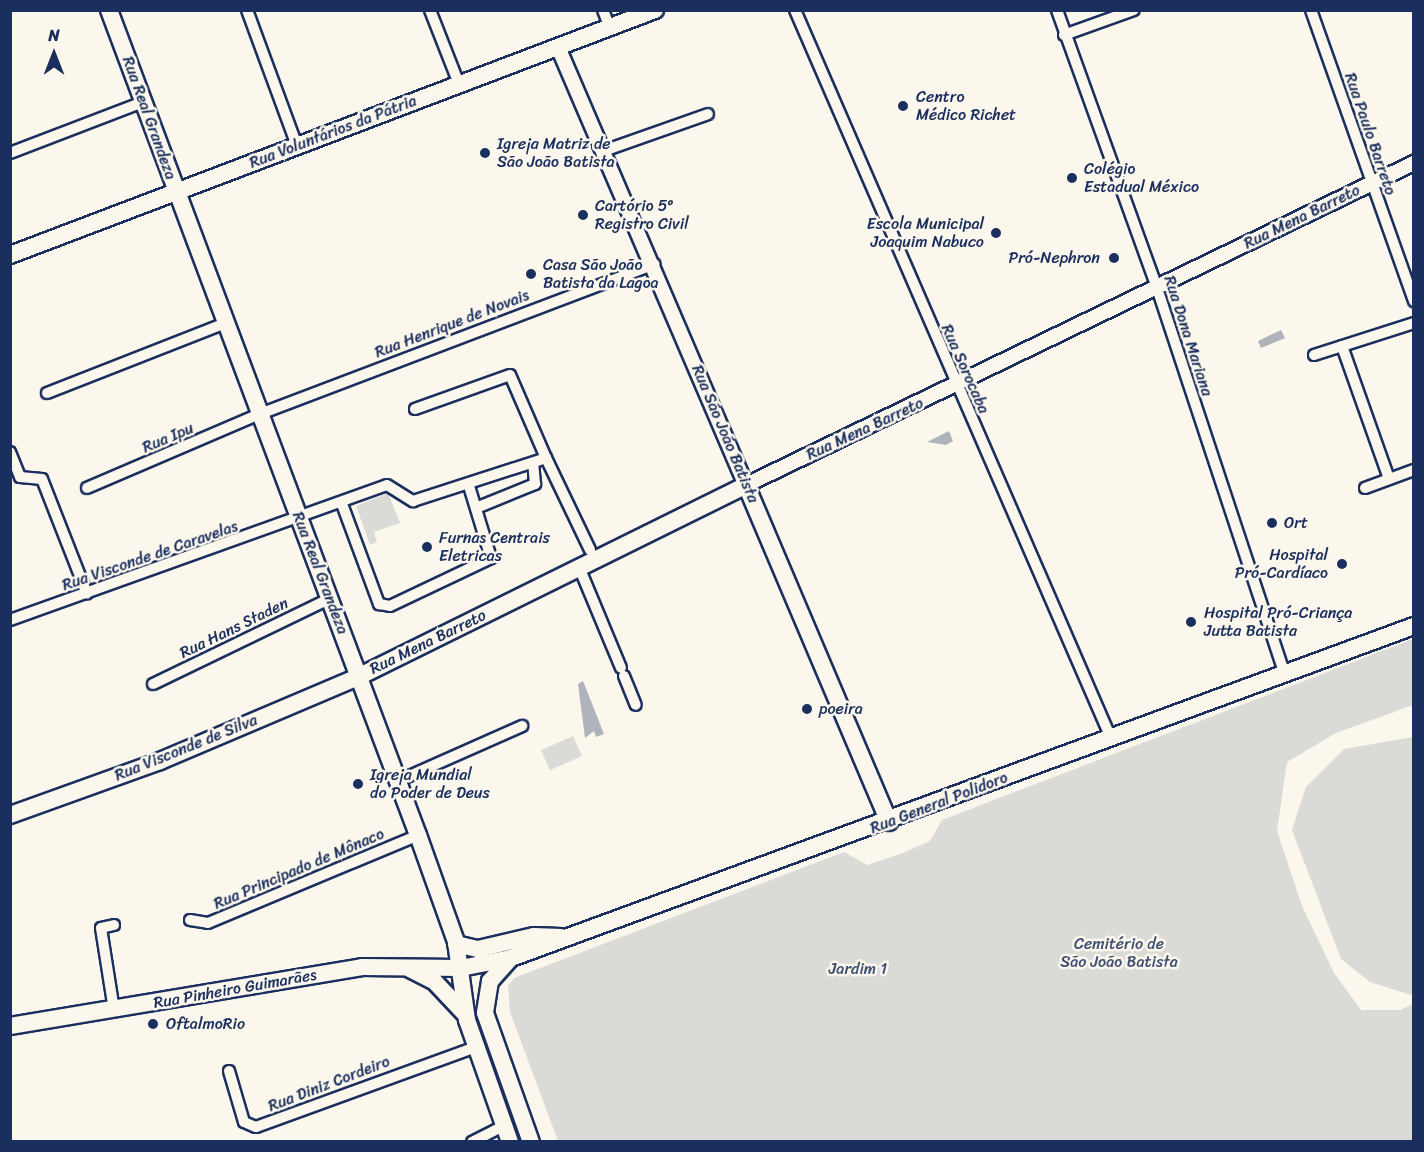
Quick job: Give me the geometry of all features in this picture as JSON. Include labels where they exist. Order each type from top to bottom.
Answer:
[{"type":"main road","name":"Rua Real Grandeza","points":[[109,10],[418,835],[456,944],[465,1014],[510,1142]]},
{"type":"main road","name":"Rua Voluntários da Pátria","points":[[10,255],[655,10]]},
{"type":"main road","name":"Rua Mena Barreto","points":[[360,676],[746,485]]},
{"type":"main road","name":"Rua São João Batista","points":[[746,485],[889,822]]},
{"type":"main road","name":"Rua General Polidoro","points":[[460,968],[511,957],[567,938],[889,822],[1413,626]]},
{"type":"main road","name":"Rua Visconde de Silva","points":[[10,815],[160,761],[360,676]]},
{"type":"main road","points":[[456,944],[478,949],[534,936],[567,938]]},
{"type":"main road","points":[[511,957],[490,981],[485,1013],[531,1142]]},
{"type":"main road","points":[[404,966],[434,981],[465,1014]]},
{"type":"main road","name":"Rua Pinheiro Guimarães","points":[[10,1026],[362,967],[460,968]]},
{"type":"street","points":[[247,10],[297,146]]},
{"type":"street","points":[[430,10],[459,84]]},
{"type":"street","points":[[603,10],[610,28]]},
{"type":"street","name":"Rua Sorocaba","points":[[795,10],[956,386],[1111,738]]},
{"type":"street","name":"Rua Dona Mariana","points":[[1057,10],[1064,35],[1157,288],[1285,674]]},
{"type":"street","points":[[1064,35],[1134,10]]},
{"type":"street","name":"Rua Paulo Barreto","points":[[1311,10],[1413,301]]},
{"type":"street","name":"Rua São João Batista","points":[[558,47],[606,150],[746,485]]},
{"type":"street","points":[[10,153],[143,102]]},
{"type":"street","points":[[606,150],[708,114]]},
{"type":"street","name":"Rua Mena Barreto","points":[[746,485],[956,386],[1413,163]]},
{"type":"street","name":"Rua Henrique de Novais","points":[[260,414],[654,264]]},
{"type":"street","points":[[46,393],[226,323]]},
{"type":"street","points":[[1314,356],[1413,323]]},
{"type":"street","points":[[1341,346],[1389,479]]},
{"type":"street","points":[[414,409],[510,375],[590,550]]},
{"type":"street","name":"Rua Ipu","points":[[87,488],[260,414]]},
{"type":"street","points":[[10,452],[20,477],[42,479],[87,594]]},
{"type":"street","points":[[342,504],[384,607],[487,564],[490,552],[468,483],[546,458]]},
{"type":"street","points":[[476,508],[535,484],[533,463]]},
{"type":"street","points":[[1365,488],[1413,470]]},
{"type":"street","name":"Rua Visconde de Caravelas","points":[[10,620],[300,521],[387,485],[413,501],[468,483]]},
{"type":"street","points":[[579,567],[636,705]]},
{"type":"street","name":"Rua Hans Staden","points":[[153,684],[329,599]]},
{"type":"street","points":[[398,781],[522,726]]},
{"type":"street","name":"Rua Principado de Mônaco","points":[[189,921],[208,923],[418,835]]},
{"type":"street","points":[[114,924],[101,928],[114,1010]]},
{"type":"street","name":"Rua Diniz Cordeiro","points":[[230,1071],[244,1122],[256,1127],[476,1047]]},
{"type":"street","points":[[472,1142],[504,1126]]},
{"type":"green space","points":[[388,493],[400,523],[374,532],[377,542],[370,545],[356,506]]},
{"type":"green space","name":"Cemitério de São João Batista","points":[[1413,639],[1413,705],[1336,733],[1287,762],[1277,831],[1302,906],[1334,973],[1361,1010],[1400,1010],[1413,1004],[1413,1141],[558,1141],[510,1012],[508,986],[514,978],[844,852],[867,865],[903,853],[930,841],[942,820]]},
{"type":"green space","points":[[573,736],[582,756],[550,770],[541,750]]},
{"type":"green space","points":[[1413,737],[1414,994],[1411,995],[1370,982],[1341,959],[1292,830],[1306,787],[1344,749]]},
{"type":"shaded area","points":[[1281,330],[1285,338],[1261,348],[1258,341]]},
{"type":"shaded area","points":[[949,431],[953,441],[946,445],[927,442]]},
{"type":"shaded area","points":[[583,681],[604,734],[596,737],[594,731],[585,738],[578,684]]},
{"type":"place","name":"Centro Médico Richet","points":[[903,106]]},
{"type":"place","name":"Igreja Matriz de São João Batista","points":[[485,153]]},
{"type":"place","name":"Colégio Estadual México","points":[[1072,178]]},
{"type":"place","name":"Cartório 5º Registro Civil","points":[[583,215]]},
{"type":"place","name":"Escola Municipal Joaquim Nabuco","points":[[996,233]]},
{"type":"place","name":"Pró-Nephron","points":[[1114,258]]},
{"type":"place","name":"Casa São João Batista da Lagoa","points":[[531,274]]},
{"type":"place","name":"Ort","points":[[1272,523]]},
{"type":"place","name":"Furnas Centrais Eletricas","points":[[427,547]]},
{"type":"place","name":"Hospital Pró-Cardíaco","points":[[1342,564]]},
{"type":"place","name":"Hospital Pró-Criança Jutta Batista","points":[[1191,622]]},
{"type":"place","name":"poeira","points":[[807,709]]},
{"type":"place","name":"Igreja Mundial do Poder de Deus","points":[[358,784]]},
{"type":"place","name":"OftalmoRio","points":[[153,1024]]},
{"type":"park label","name":"Jardim 1","points":[[858,969]]}]
